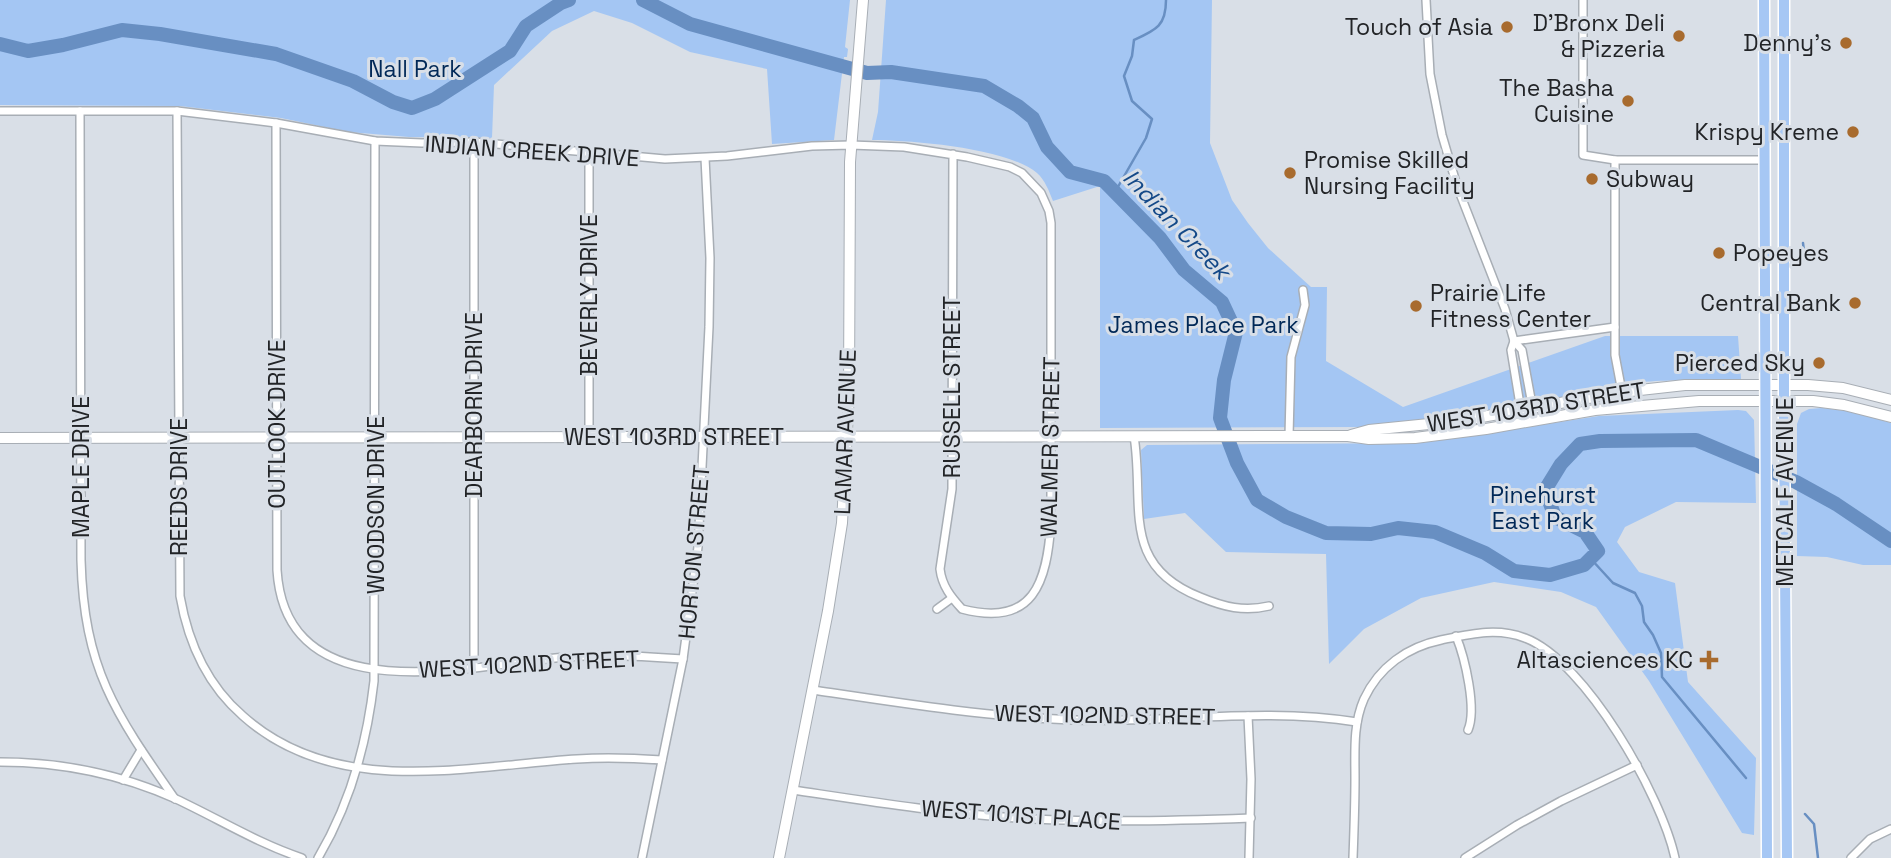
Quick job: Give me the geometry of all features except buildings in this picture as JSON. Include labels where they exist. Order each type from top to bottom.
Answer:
[{"type":"main road","name":"LAMAR AVENUE","points":[[779,858],[838,556],[848,437],[851,145],[863,0]]},
{"type":"main road","name":"METCALF AVENUE","points":[[1764,0],[1767,858]]},
{"type":"main road","name":"METCALF AVENUE","points":[[1784,0],[1787,858]]},
{"type":"main road","name":"WEST 103RD STREET","points":[[1348,436],[1369,430],[1459,421],[1622,392],[1685,385],[1784,384],[1843,388],[1891,400]]},
{"type":"main road","name":"WEST 103RD STREET","points":[[0,438],[1415,438],[1651,404],[1699,401],[1813,401],[1844,405],[1891,417]]},
{"type":"street","points":[[1426,0],[1430,74],[1441,135],[1457,186],[1505,309],[1514,341],[1522,350],[1527,409],[1523,423]]},
{"type":"street","points":[[1583,0],[1584,155],[1615,160],[1764,159]]},
{"type":"street","name":"INDIAN CREEK DRIVE","points":[[0,111],[177,111],[276,123],[375,141],[422,144],[474,142],[666,159],[705,158],[812,146],[904,147],[953,154],[1010,167],[1034,183],[1046,204]]},
{"type":"street","name":"MAPLE DRIVE","points":[[80,111],[81,571],[85,619],[91,649],[103,684],[119,716],[175,799]]},
{"type":"street","name":"REEDS DRIVE","points":[[177,111],[180,596],[190,635],[208,675],[236,710],[266,734],[303,754],[358,767]]},
{"type":"street","name":"OUTLOOK DRIVE","points":[[276,123],[278,585],[286,612],[300,634],[323,654],[346,665],[375,669]]},
{"type":"street","name":"WOODSON DRIVE","points":[[318,858],[338,819],[358,767],[369,721],[375,669],[375,141]]},
{"type":"street","name":"DEARBORN DRIVE","points":[[474,142],[474,668]]},
{"type":"street","name":"BEVERLY DRIVE","points":[[589,153],[589,437]]},
{"type":"street","name":"RUSSELL STREET","points":[[951,598],[942,581],[940,562],[952,489],[953,154]]},
{"type":"street","name":"HORTON STREET","points":[[642,858],[683,659],[696,561],[704,437],[710,258],[705,158]]},
{"type":"street","points":[[1615,160],[1615,355],[1622,392]]},
{"type":"street","name":"WALMER STREET","points":[[951,598],[962,609],[996,614],[1019,607],[1037,589],[1046,562],[1050,536],[1051,223],[1046,204]]},
{"type":"street","points":[[1289,436],[1291,357],[1304,305],[1303,290]]},
{"type":"street","points":[[1514,341],[1615,327]]},
{"type":"street","points":[[1527,409],[1535,421]]},
{"type":"street","points":[[1134,436],[1140,528],[1144,545],[1154,566],[1168,581],[1210,601],[1241,610],[1269,606]]},
{"type":"street","points":[[937,609],[951,598]]},
{"type":"street","points":[[1353,858],[1357,722],[1372,685],[1389,664],[1420,646],[1456,636],[1485,632],[1503,632],[1526,638],[1541,646],[1595,701],[1637,765],[1658,807],[1675,858]]},
{"type":"street","points":[[1456,636],[1472,706],[1472,722],[1468,730]]},
{"type":"street","name":"WEST 102ND STREET","points":[[375,669],[435,671],[592,656],[683,659]]},
{"type":"street","name":"WEST 102ND STREET","points":[[813,690],[915,705],[1022,716],[1152,720],[1295,715],[1357,722]]},
{"type":"street","points":[[1248,716],[1251,818],[1249,858]]},
{"type":"street","points":[[123,780],[141,750]]},
{"type":"street","points":[[358,767],[420,772],[587,758],[662,760]]},
{"type":"street","points":[[0,762],[71,766],[99,772],[175,799],[255,840],[302,858]]},
{"type":"street","points":[[1465,858],[1561,801],[1637,765]]},
{"type":"street","name":"WEST 101ST PLACE","points":[[793,790],[922,810],[1015,818],[1106,822],[1251,818]]},
{"type":"street","points":[[1851,858],[1870,839],[1891,829]]},
{"type":"green space","name":"Nall Park","points":[[0,0],[850,0],[845,47],[848,49],[847,57],[844,57],[834,140],[772,144],[767,69],[690,52],[632,23],[594,11],[552,31],[494,85],[492,138],[409,137],[349,132],[281,118],[180,106],[0,105]]},
{"type":"green space","name":"James Place Park","points":[[886,0],[1212,0],[1210,143],[1232,200],[1268,248],[1311,287],[1327,287],[1326,361],[1403,407],[1605,336],[1738,336],[1741,379],[1633,383],[1610,391],[1514,406],[1509,410],[1364,427],[1100,428],[1100,186],[1053,201],[1045,182],[1037,173],[1004,157],[958,147],[872,140],[878,112]]},
{"type":"green space","points":[[1822,408],[1855,412],[1891,423],[1891,565],[1863,565],[1827,557],[1797,556],[1797,424],[1801,413]]},
{"type":"green space","name":"Pinehurst East Park","points":[[1746,411],[1754,420],[1756,503],[1676,502],[1625,527],[1617,542],[1639,572],[1675,583],[1688,682],[1756,758],[1754,835],[1742,833],[1649,681],[1596,607],[1561,592],[1494,582],[1421,598],[1364,629],[1329,664],[1326,554],[1226,552],[1185,513],[1144,519],[1141,450],[1147,445],[1421,443],[1599,416]]},
{"type":"waterway","name":"Indian Creek","points":[[0,44],[28,51],[122,30],[160,34],[276,54],[353,81],[393,102],[412,108],[435,99],[510,51],[526,26],[569,0]]},
{"type":"waterway","name":"Indian Creek","points":[[643,0],[690,24],[867,73],[891,72],[984,86],[1033,118],[1047,147],[1070,172],[1104,181],[1160,238],[1184,270],[1222,302],[1236,332],[1224,380],[1220,418],[1237,463],[1257,500],[1286,517],[1326,533],[1371,534],[1398,528],[1435,532],[1485,553],[1514,571],[1550,575],[1584,565],[1598,551],[1585,532],[1555,517],[1545,490],[1561,464],[1580,444],[1600,441],[1696,440],[1796,482],[1836,504],[1891,541]]},
{"type":"waterway","points":[[1115,192],[1146,138],[1152,119],[1132,101],[1124,76],[1132,56],[1134,40],[1158,26],[1164,16],[1166,0]]},
{"type":"waterway","points":[[1803,243],[1805,260]]},
{"type":"waterway","points":[[1591,559],[1613,583],[1635,593],[1642,606],[1644,622],[1661,653],[1662,677],[1746,778]]},
{"type":"waterway","points":[[1805,814],[1814,824],[1818,858]]},
{"type":"place","name":"Touch of Asia","points":[[1507,27]]},
{"type":"place","name":"D'Bronx Deli & Pizzeria","points":[[1679,36]]},
{"type":"place","name":"Denny's","points":[[1846,43]]},
{"type":"place","name":"The Basha Cuisine","points":[[1628,101]]},
{"type":"place","name":"Krispy Kreme","points":[[1853,132]]},
{"type":"place","name":"Promise Skilled Nursing Facility","points":[[1290,173]]},
{"type":"place","name":"Subway","points":[[1592,179]]},
{"type":"place","name":"Popeyes","points":[[1719,253]]},
{"type":"place","name":"Central Bank","points":[[1855,303]]},
{"type":"place","name":"Prairie Life Fitness Center","points":[[1416,306]]},
{"type":"place","name":"Pierced Sky","points":[[1819,363]]},
{"type":"place","name":"Altasciences KC","points":[[1709,660]]}]
